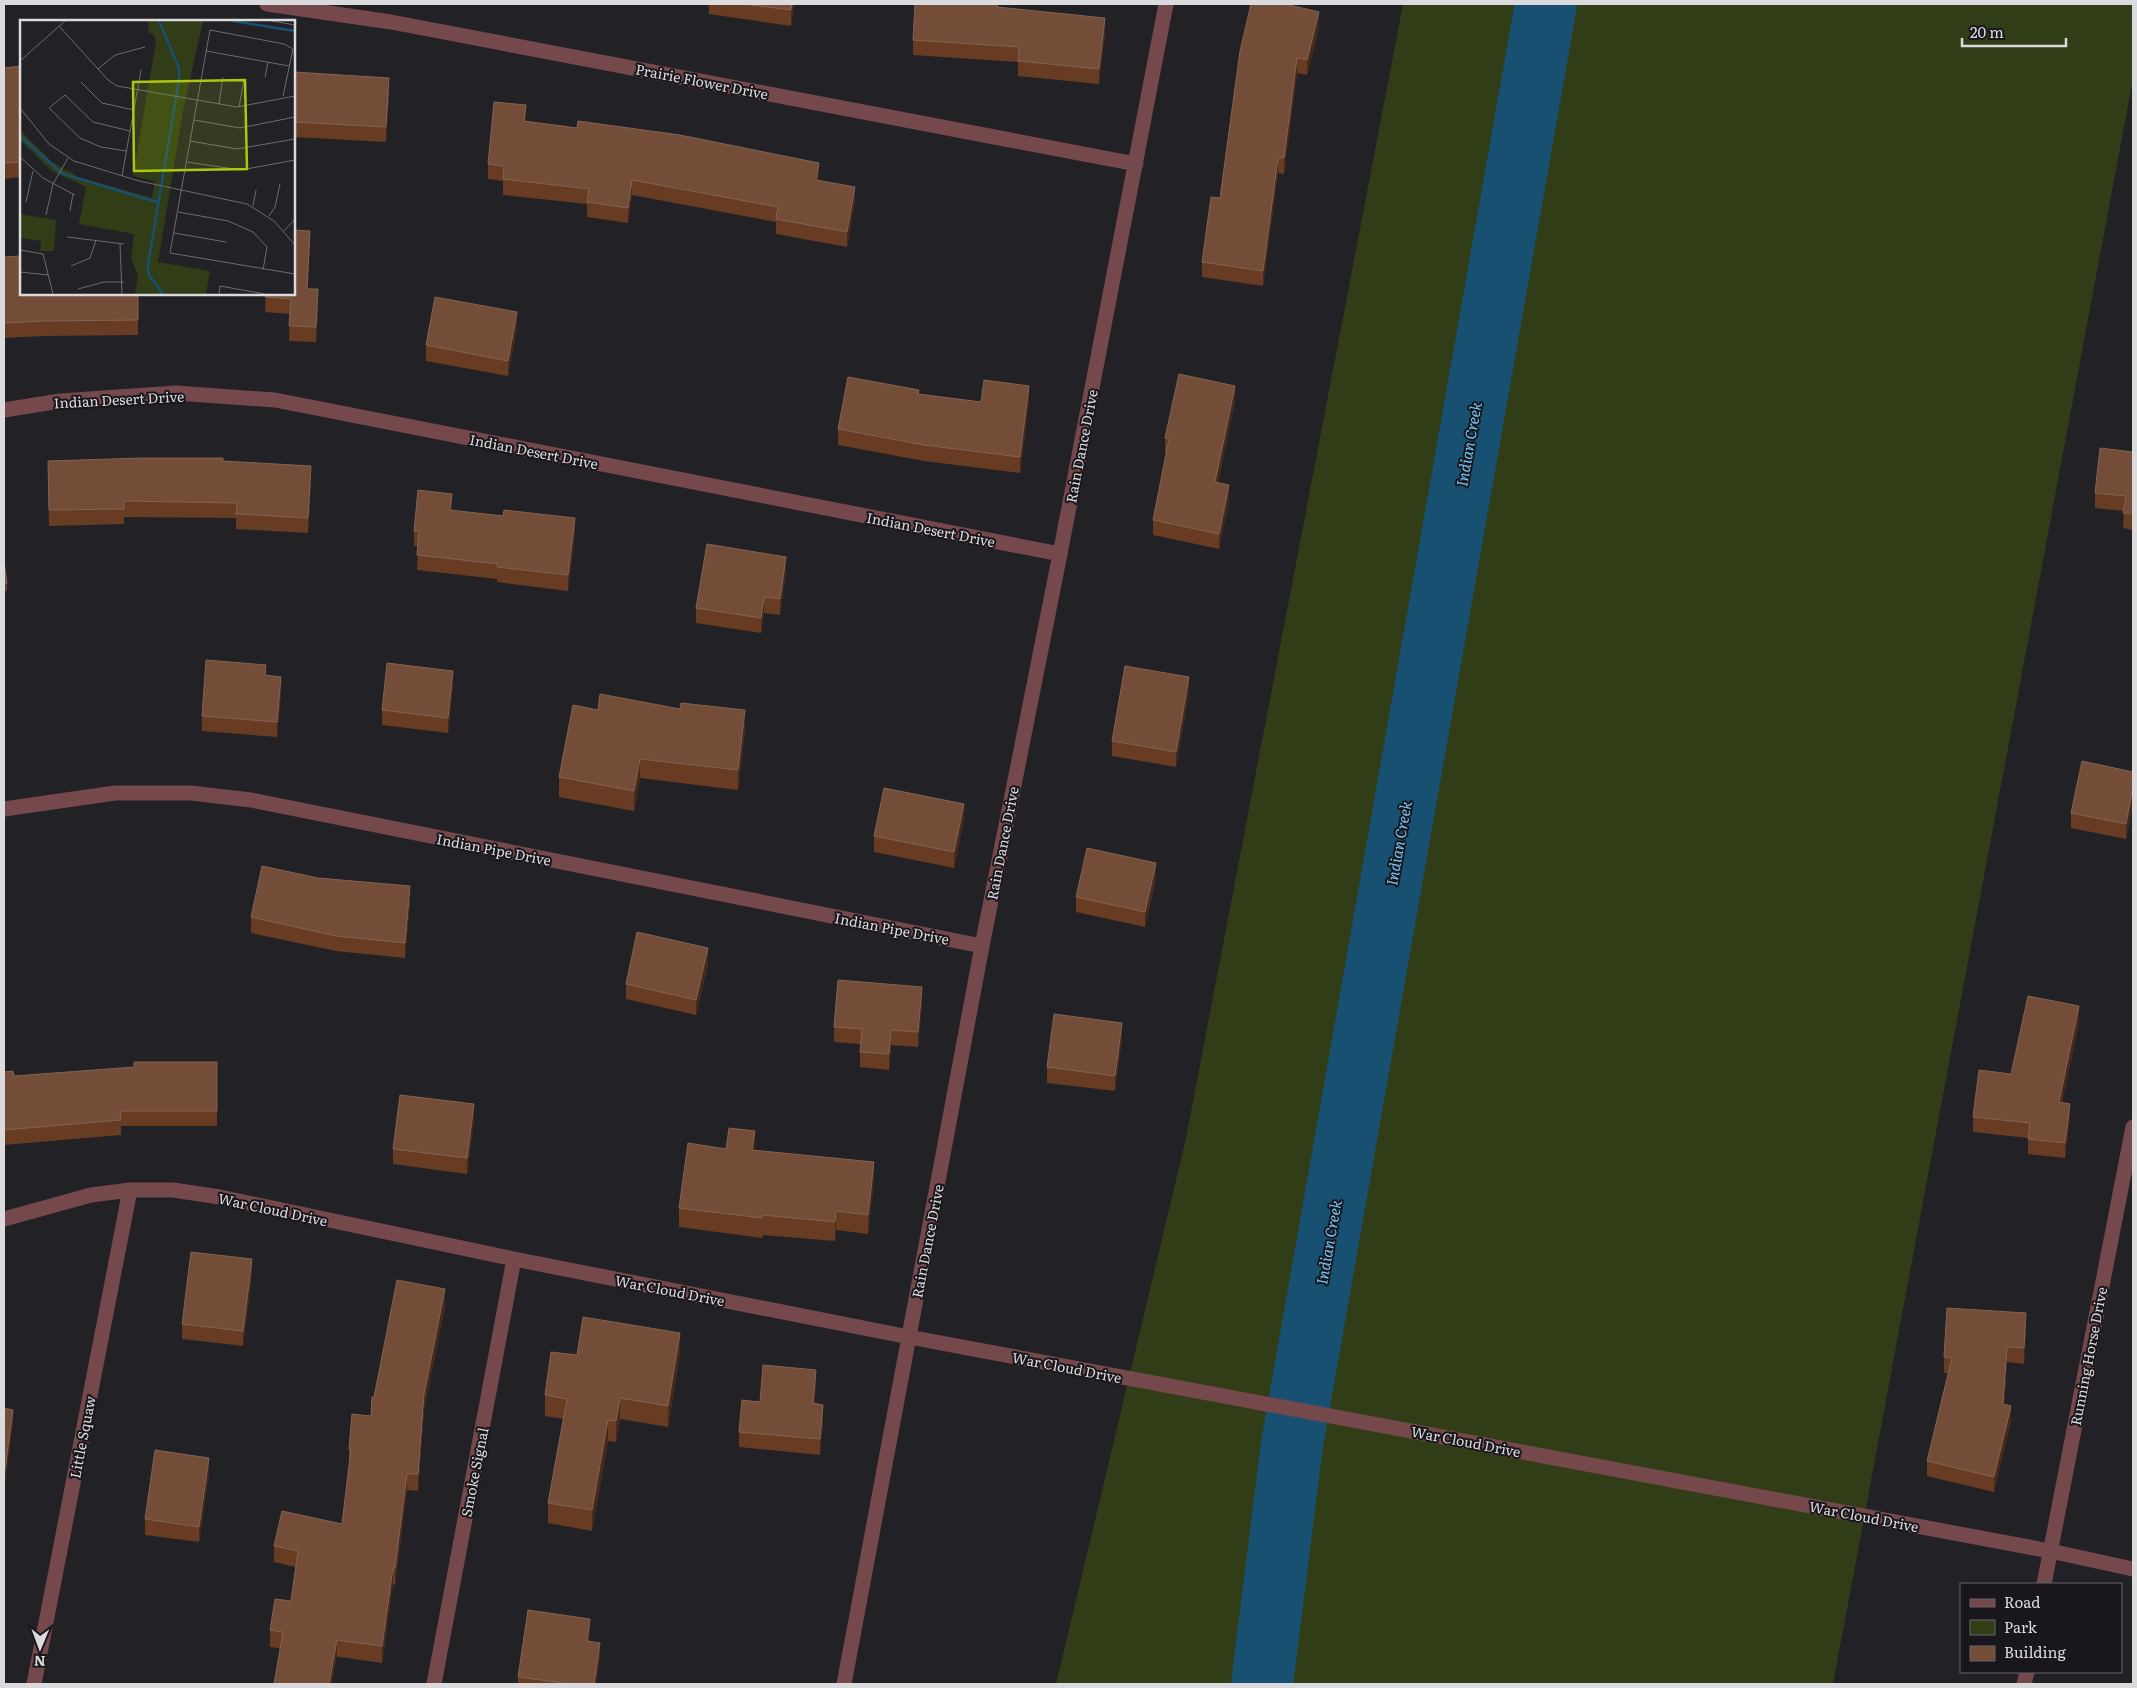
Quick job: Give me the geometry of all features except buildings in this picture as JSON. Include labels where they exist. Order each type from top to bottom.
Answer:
[{"type":"street","name":"Prairie Flower Drive","points":[[267,4],[391,22],[1136,164]]},
{"type":"street","name":"Rain Dance Drive","points":[[844,1684],[982,946],[1166,4]]},
{"type":"street","name":"Indian Desert Drive","points":[[4,410],[60,401],[176,393],[274,400],[1060,554]]},
{"type":"street","name":"Indian Pipe Drive","points":[[4,809],[115,793],[191,793],[251,800],[982,946]]},
{"type":"street","name":"Running Horse Drive","points":[[2044,1583],[2130,1159],[2133,1128]]},
{"type":"street","name":"War Cloud Drive","points":[[4,1219],[91,1195],[130,1190],[173,1190],[220,1197],[514,1259],[909,1337],[2050,1551],[2133,1569]]},
{"type":"street","name":"Little Squaw","points":[[34,1684],[130,1190]]},
{"type":"street","name":"Smoke Signal","points":[[434,1684],[514,1259]]},
{"type":"green space","points":[[1403,4],[2133,4],[2133,79],[1833,1684],[1056,1684],[1186,1138]]},
{"type":"waterway","name":"Indian Creek","points":[[1262,1684],[1292,1444],[1546,4]]}]
